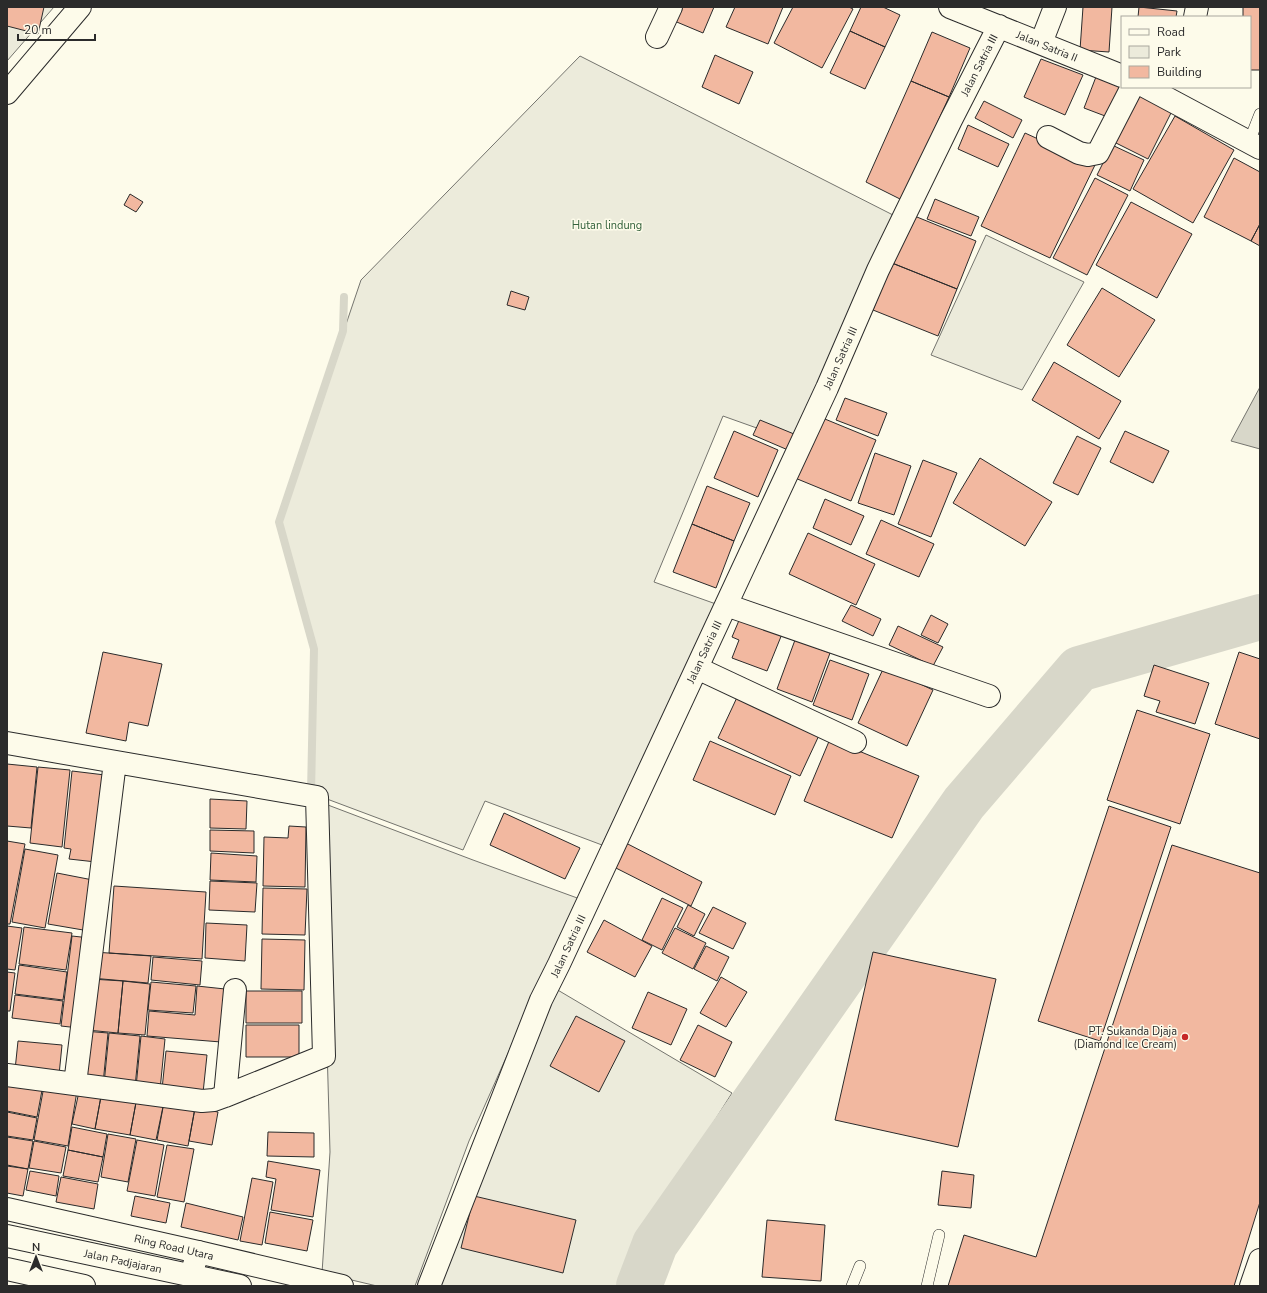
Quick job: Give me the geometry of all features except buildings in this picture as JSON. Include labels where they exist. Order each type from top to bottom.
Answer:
[{"type":"main road","points":[[7,93],[80,7]]},
{"type":"main road","points":[[657,37],[671,7]]},
{"type":"main road","name":"Jalan Satria II","points":[[950,7],[1121,76]]},
{"type":"main road","points":[[1041,43],[1055,7]]},
{"type":"main road","name":"Jalan Satria III","points":[[428,1286],[541,1000],[566,950],[697,668],[826,388],[878,270],[951,120],[999,26]]},
{"type":"main road","points":[[1048,137],[1079,153],[1088,155],[1098,153],[1131,88]]},
{"type":"main road","points":[[1150,88],[1182,96],[1255,145]]},
{"type":"main road","points":[[726,604],[989,696]]},
{"type":"main road","points":[[697,668],[855,742]]},
{"type":"main road","points":[[7,743],[317,797],[324,1056],[225,1096],[214,1100],[202,1101],[7,1075]]},
{"type":"main road","points":[[75,1084],[115,762]]},
{"type":"main road","points":[[225,1096],[235,990]]},
{"type":"main road","name":"Ring Road Utara","points":[[7,1209],[342,1286]]},
{"type":"main road","name":"Jalan Padjajaran","points":[[7,1236],[240,1286]]},
{"type":"main road","points":[[191,1275],[198,1252]]},
{"type":"main road","points":[[1251,1286],[1260,1260]]},
{"type":"main road","points":[[7,1269],[84,1286]]},
{"type":"lane","points":[[1255,145],[1260,114]]},
{"type":"lane","points":[[927,1286],[939,1235]]},
{"type":"lane","points":[[852,1286],[860,1266]]},
{"type":"green space","points":[[7,7],[54,7],[7,61]]},
{"type":"green space","name":"Hutan lindung","points":[[580,56],[893,215],[796,442],[723,416],[654,582],[716,604],[602,845],[485,801],[463,850],[311,793],[314,649],[279,522],[361,280]]},
{"type":"green space","points":[[986,235],[1084,282],[1022,390],[931,355]]},
{"type":"green space","points":[[320,802],[580,899],[537,988],[469,1141],[415,1286],[377,1286],[322,1273],[330,1152]]},
{"type":"green space","points":[[556,989],[732,1093],[644,1232],[628,1286],[436,1286]]},
{"type":"shaded area","points":[[1260,387],[1260,449],[1231,441]]},
{"type":"waterway","points":[[311,793],[314,649],[279,522],[343,331],[344,297]]},
{"type":"waterway","points":[[639,1286],[655,1244],[964,803],[1079,669],[1260,617]]},
{"type":"place","name":"PT. Sukanda Djaja (Diamond Ice Cream)","points":[[1185,1037]]}]
